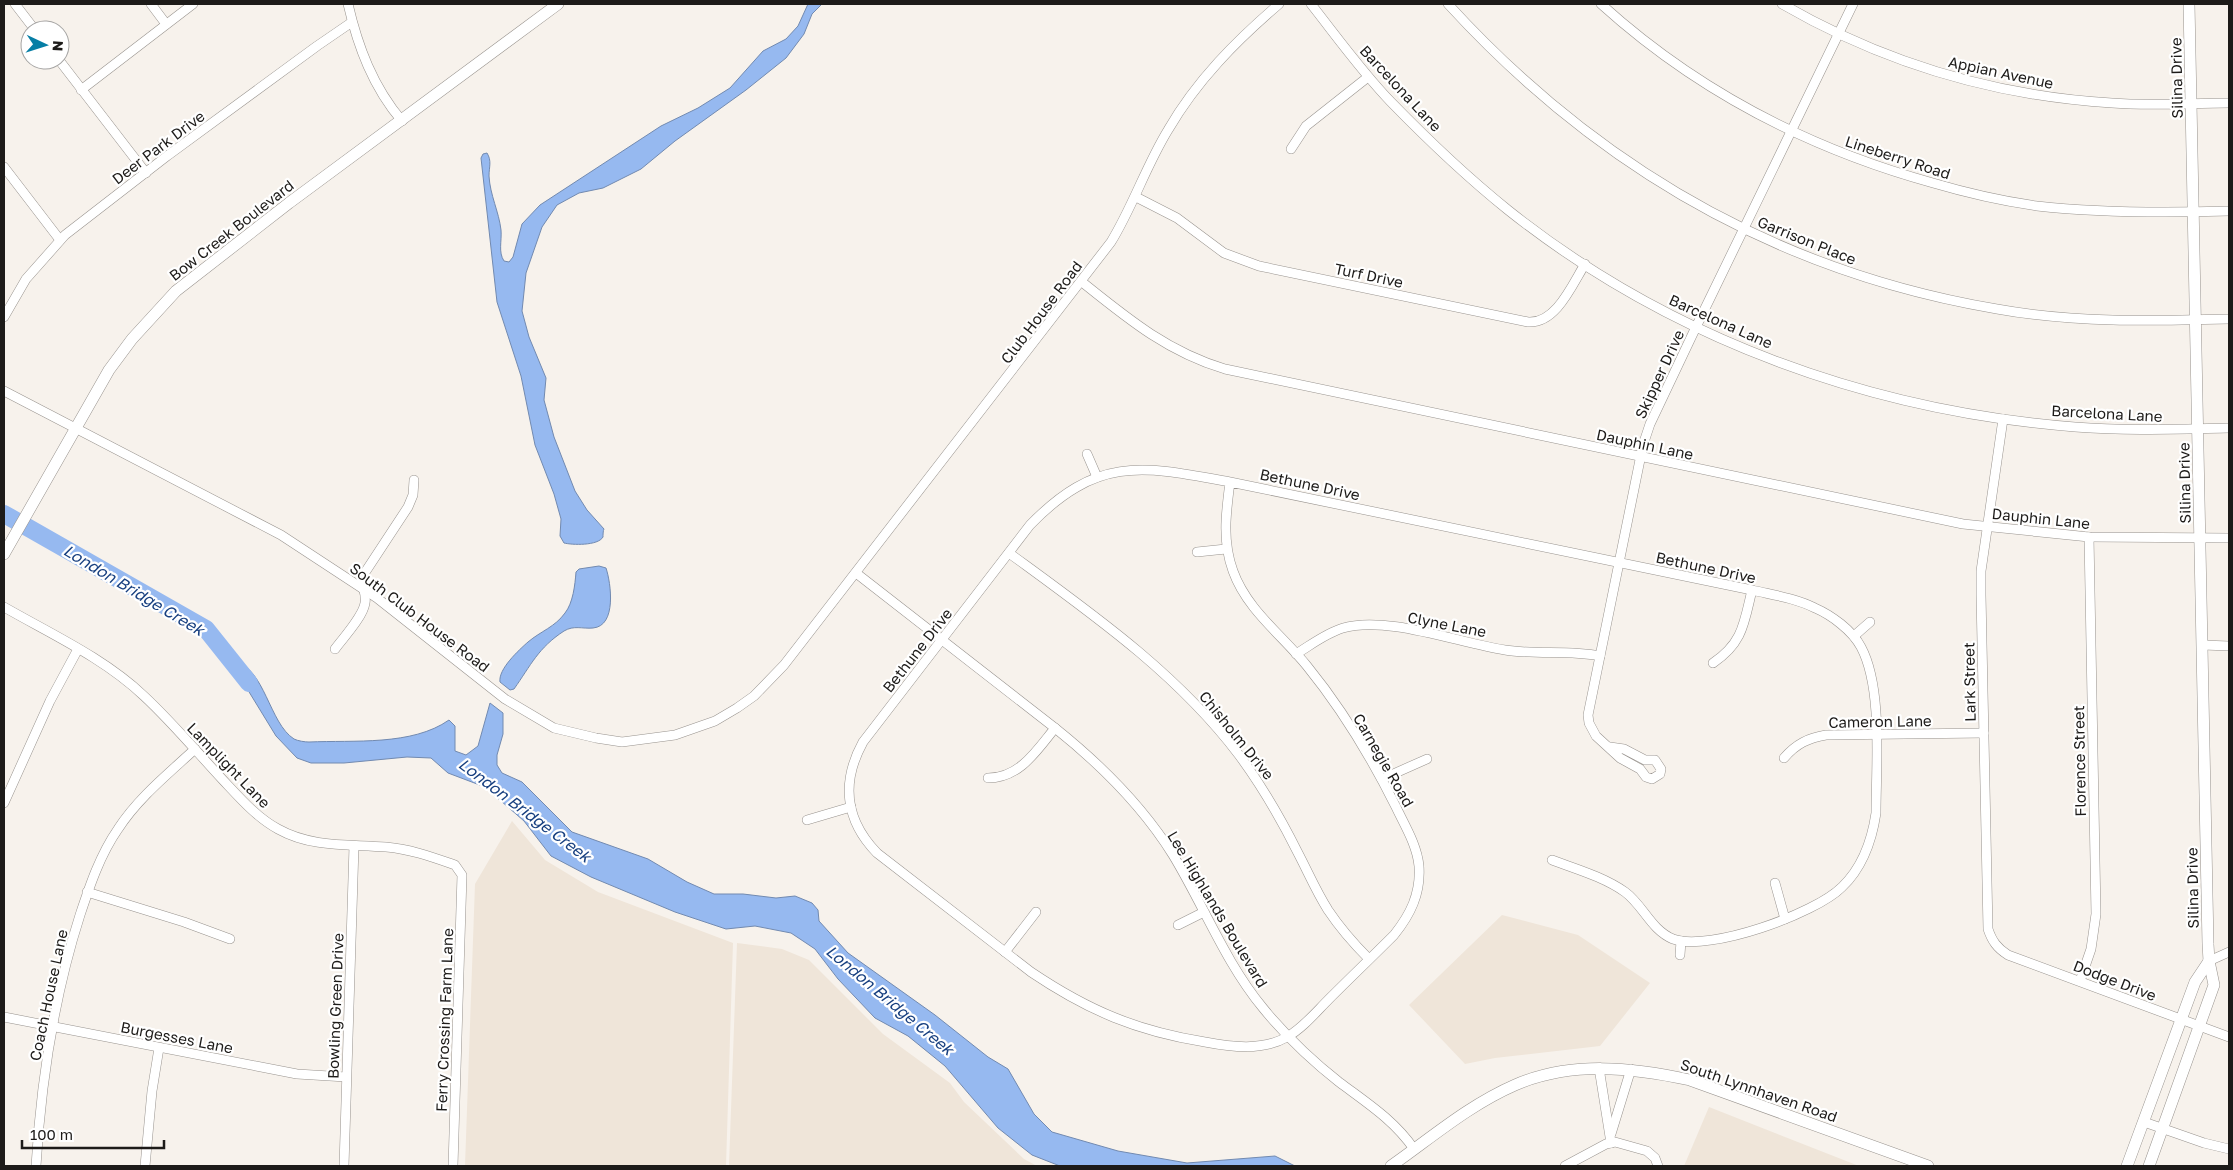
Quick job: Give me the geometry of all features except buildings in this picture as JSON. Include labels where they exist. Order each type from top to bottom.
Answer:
[{"type":"street","points":[[15,4],[27,20]]},
{"type":"street","points":[[151,4],[166,24]]},
{"type":"street","points":[[81,90],[193,4]]},
{"type":"street","points":[[348,4],[359,46],[375,82],[388,105],[402,121]]},
{"type":"street","name":"Bow Creek Boulevard","points":[[4,554],[75,428],[121,355],[153,314],[176,291],[289,203],[558,4]]},
{"type":"street","name":"Club House Road","points":[[812,630],[1111,242],[1136,197],[1154,156],[1183,105],[1231,47],[1279,4]]},
{"type":"street","name":"Barcelona Lane","points":[[1311,4],[1368,77],[1396,107],[1473,181],[1509,210],[1585,264],[1669,314],[1696,327],[1781,363],[1862,391],[1930,407],[2003,419],[2076,427],[2140,430],[2229,428]]},
{"type":"street","name":"Garrison Place","points":[[1448,4],[1522,79],[1602,145],[1657,182],[1744,229],[1862,278],[1907,290],[1997,309],[2076,318],[2229,320]]},
{"type":"street","name":"Lineberry Road","points":[[1601,4],[1694,77],[1738,104],[1791,132],[1832,150],[1898,174],[1999,200],[2037,206],[2104,211],[2229,211]]},
{"type":"street","name":"Appian Avenue","points":[[1782,4],[1839,34],[1897,60],[1988,87],[2061,99],[2113,104],[2229,103]]},
{"type":"street","name":"Skipper Drive","points":[[1610,748],[1624,749],[1643,759],[1656,760],[1661,769],[1660,774],[1652,779],[1646,777],[1640,769],[1620,758],[1596,736],[1589,723],[1588,714],[1640,457],[1650,424],[1853,4]]},
{"type":"street","name":"Silina Drive","points":[[2150,1166],[2201,1027],[2214,985],[2209,961],[2189,4]]},
{"type":"street","name":"Deer Park Drive","points":[[4,317],[26,279],[60,240],[146,173],[352,22]]},
{"type":"street","points":[[66,70],[146,173]]},
{"type":"street","points":[[1291,149],[1306,126],[1368,77]]},
{"type":"street","points":[[4,167],[60,240]]},
{"type":"street","name":"Turf Drive","points":[[1136,197],[1177,218],[1224,253],[1258,266],[1528,322],[1540,321],[1554,312],[1585,264]]},
{"type":"street","name":"Dauphin Lane","points":[[1082,282],[1157,340],[1208,364],[1640,457],[1987,527],[2089,537],[2229,538]]},
{"type":"street","name":"South Club House Road","points":[[4,391],[281,535],[363,588],[487,685],[529,715],[554,728],[569,733],[622,742],[653,740],[675,735],[715,721],[737,708],[767,684],[812,630]]},
{"type":"street","name":"Lark Street","points":[[1994,944],[1988,929],[1981,595],[1987,527],[2003,419]]},
{"type":"street","points":[[1087,454],[1097,477]]},
{"type":"street","name":"Bethune Drive","points":[[1289,1036],[1265,1046],[1220,1045],[1176,1038],[1133,1026],[1108,1016],[1056,989],[1005,952],[877,853],[859,831],[851,807],[849,793],[852,768],[863,742],[1030,525],[1054,503],[1097,477],[1128,470],[1145,468],[1163,469],[1752,590],[1802,602],[1816,608],[1854,636],[1867,659],[1874,696],[1876,813],[1873,829],[1862,860],[1842,888],[1823,902],[1786,919],[1720,938],[1697,942],[1681,941],[1661,932],[1626,892],[1552,860]]},
{"type":"street","points":[[335,649],[363,611],[366,596],[362,576],[408,507],[413,495],[414,480]]},
{"type":"street","name":"Carnegie Road","points":[[1230,482],[1225,520],[1226,549],[1233,571],[1249,601],[1296,654],[1338,707],[1382,779],[1417,853],[1419,881],[1414,901],[1406,920],[1394,935],[1289,1036]]},
{"type":"street","name":"Florence Street","points":[[2080,981],[2091,949],[2096,914],[2089,537]]},
{"type":"street","points":[[1197,552],[1226,549]]},
{"type":"street","name":"Chisholm Drive","points":[[1009,552],[1135,649],[1168,678],[1211,721],[1238,755],[1272,805],[1329,910],[1369,959]]},
{"type":"street","name":"Lee Highlands Boulevard","points":[[856,573],[1055,728],[1109,775],[1149,821],[1172,855],[1244,983],[1289,1036],[1338,1081],[1388,1118],[1414,1149]]},
{"type":"street","points":[[1713,662],[1727,653],[1741,634],[1752,590]]},
{"type":"street","name":"Lamplight Lane","points":[[4,607],[78,649],[124,678],[149,701],[250,808],[279,829],[312,841],[354,846],[386,847],[429,856],[455,865],[462,875]]},
{"type":"street","points":[[1854,636],[1870,622]]},
{"type":"street","name":"Clyne Lane","points":[[1296,654],[1330,633],[1344,627],[1372,624],[1504,650],[1569,652],[1600,656]]},
{"type":"street","points":[[2203,645],[2229,646]]},
{"type":"street","points":[[4,803],[50,701],[78,649]]},
{"type":"street","points":[[988,778],[1005,776],[1024,765],[1055,728]]},
{"type":"street","name":"Cameron Lane","points":[[1784,758],[1800,743],[1813,737],[1826,735],[1984,732]]},
{"type":"street","name":"Coach House Lane","points":[[36,1166],[42,1089],[53,1027],[63,974],[87,892],[98,864],[119,827],[158,784],[195,750]]},
{"type":"street","points":[[1382,779],[1427,758]]},
{"type":"street","points":[[807,820],[851,807]]},
{"type":"street","name":"Bowling Green Drive","points":[[344,1166],[354,846]]},
{"type":"street","name":"Ferry Crossing Farm Lane","points":[[453,1166],[462,875]]},
{"type":"street","points":[[1774,883],[1786,919]]},
{"type":"street","points":[[87,892],[230,939]]},
{"type":"street","points":[[1005,952],[1036,912]]},
{"type":"street","points":[[1178,925],[1204,912]]},
{"type":"street","points":[[1680,955],[1681,941]]},
{"type":"street","name":"Dodge Drive","points":[[1994,944],[2008,955],[2229,1037]]},
{"type":"street","points":[[2128,1166],[2195,982],[2209,961],[2229,952]]},
{"type":"street","name":"Burgesses Lane","points":[[4,1018],[298,1074],[346,1078]]},
{"type":"street","points":[[145,1166],[152,1090],[159,1048]]},
{"type":"street","points":[[1599,1068],[1611,1140]]},
{"type":"street","name":"South Lynnhaven Road","points":[[1391,1166],[1465,1112],[1516,1084],[1559,1072],[1599,1068],[1630,1069],[1690,1080],[1928,1166]]},
{"type":"street","points":[[1565,1166],[1611,1140],[1630,1069]]},
{"type":"street","points":[[2144,1122],[2163,1130],[2229,1149]]},
{"type":"street","points":[[1611,1140],[1647,1151],[1655,1158],[1658,1166]]},
{"type":"shaded area","points":[[512,821],[545,860],[598,892],[733,943],[726,1166],[465,1166],[475,884]]},
{"type":"shaded area","points":[[1502,915],[1578,935],[1650,983],[1600,1046],[1495,1058],[1465,1064],[1409,1005]]},
{"type":"shaded area","points":[[737,943],[782,949],[809,960],[883,1034],[950,1083],[964,1102],[1024,1159],[1037,1166],[729,1166]]},
{"type":"shaded area","points":[[1709,1107],[1859,1166],[1684,1166]]},
{"type":"water","points":[[808,4],[822,4],[812,14],[804,34],[786,58],[746,90],[675,141],[641,169],[603,188],[579,193],[557,205],[542,227],[526,273],[522,311],[529,337],[546,378],[544,400],[554,437],[575,491],[587,510],[604,529],[603,537],[596,542],[564,543],[560,536],[561,519],[554,494],[535,445],[521,376],[497,302],[481,158],[483,154],[487,153],[490,164],[490,183],[501,230],[501,254],[504,261],[509,262],[513,257],[522,224],[540,205],[661,126],[698,108],[730,88],[763,51],[786,39],[798,26]]},
{"type":"water","points":[[599,566],[606,568],[609,583],[610,603],[606,620],[601,625],[593,628],[568,629],[555,637],[536,657],[514,689],[510,690],[500,682],[502,671],[528,642],[561,618],[568,609],[572,599],[576,572],[579,569]]},
{"type":"water","points":[[234,661],[244,666],[253,674],[278,721],[294,739],[302,741],[363,741],[400,738],[418,734],[449,720],[455,726],[455,751],[466,755],[478,746],[490,703],[503,713],[503,734],[497,755],[497,765],[502,773],[522,782],[572,832],[648,859],[687,882],[714,894],[743,894],[776,898],[795,896],[812,903],[818,910],[819,921],[848,953],[935,1015],[988,1057],[1008,1069],[1034,1114],[1052,1132],[1118,1151],[1187,1163],[1275,1156],[1295,1166],[1060,1166],[1032,1155],[998,1128],[945,1066],[908,1036],[875,1018],[838,979],[815,949],[791,933],[755,926],[726,929],[675,912],[591,877],[551,856],[524,821],[485,787],[448,773],[431,758],[407,757],[344,763],[311,763],[297,758],[276,736],[235,669]]},
{"type":"waterway","name":"London Bridge Creek","points":[[4,514],[206,629],[249,683]]}]
